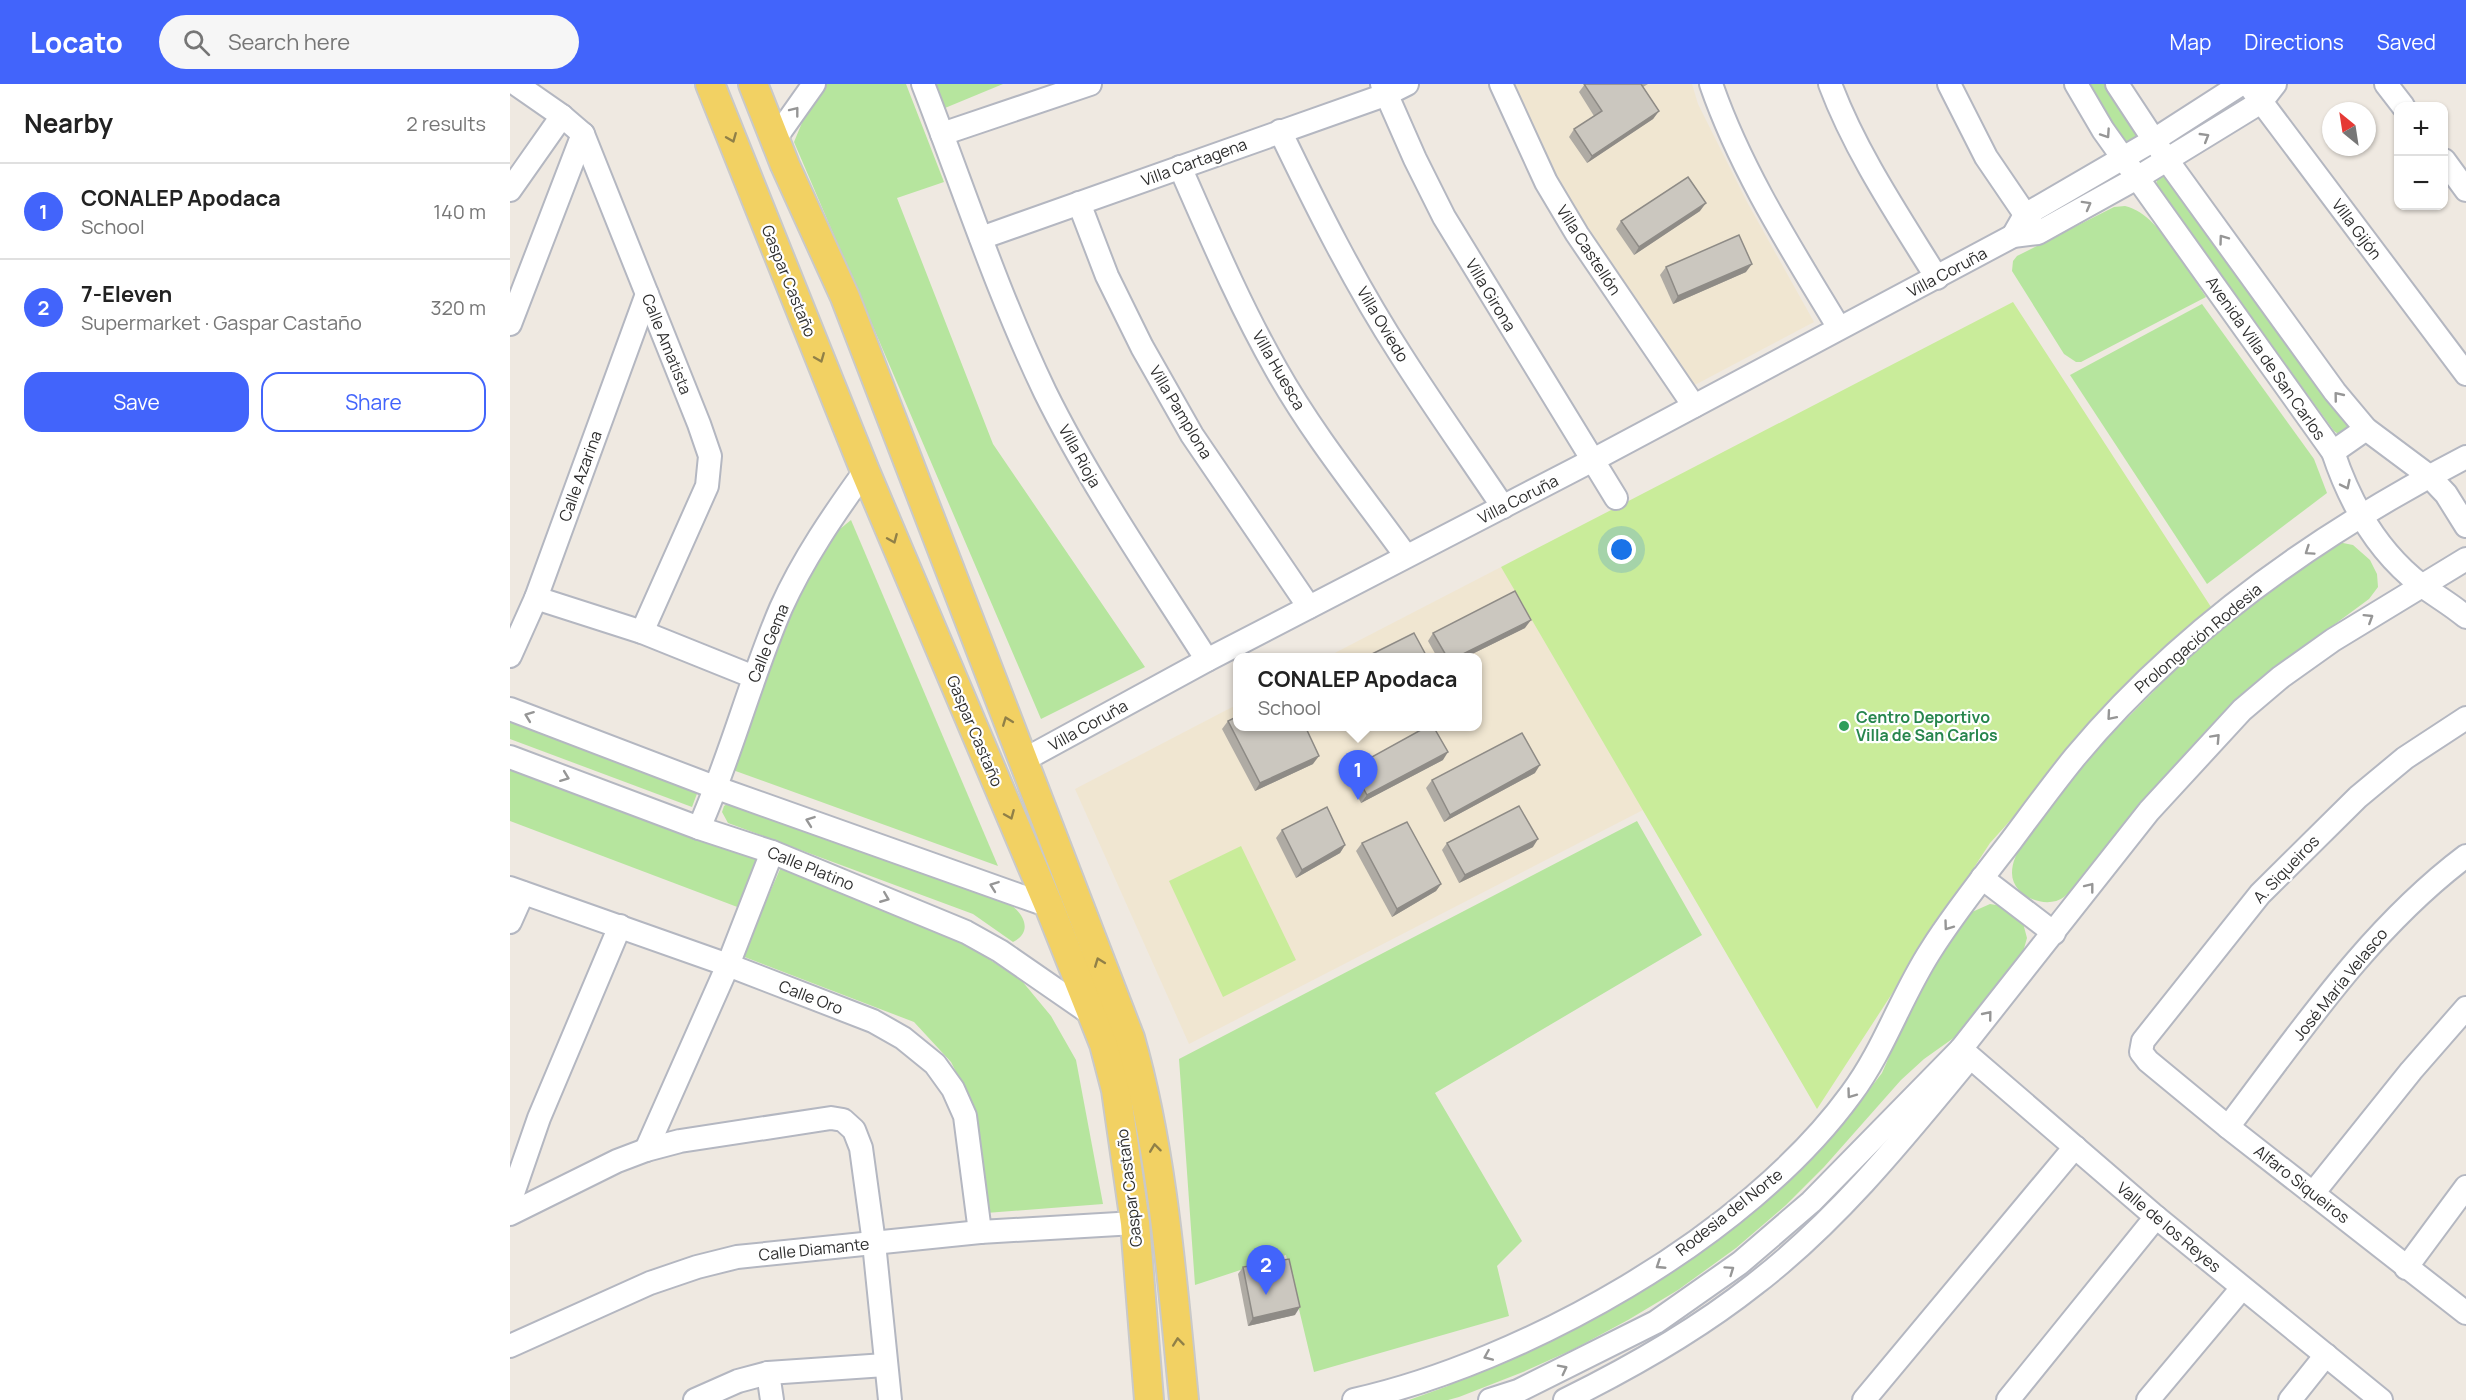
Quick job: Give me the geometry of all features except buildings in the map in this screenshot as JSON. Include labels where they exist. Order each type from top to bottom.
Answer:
[{"type":"main road","name":"Gaspar Castaño","points":[[710,84],[865,471],[1049,906],[1104,1044],[1116,1090],[1135,1223],[1149,1400]]},
{"type":"main road","name":"Gaspar Castaño","points":[[753,84],[780,152],[845,297],[1130,1038],[1153,1134],[1184,1400]]},
{"type":"main road","points":[[751,184],[780,152]]},
{"type":"street","name":"Calle Amatista","points":[[516,84],[562,116],[583,134],[710,456],[707,486],[642,632]]},
{"type":"street","points":[[780,152],[814,84]]},
{"type":"street","name":"Villa Rioja","points":[[923,84],[1011,319],[1046,393],[1090,475],[1207,660]]},
{"type":"street","points":[[942,134],[1090,84]]},
{"type":"street","name":"Villa Cartagena","points":[[981,238],[1280,131],[1384,90],[1407,84]]},
{"type":"street","name":"Villa Castellón","points":[[1501,84],[1546,182],[1572,225],[1694,406]]},
{"type":"street","points":[[1711,84],[1741,158],[1839,328]]},
{"type":"street","points":[[1830,84],[1845,122],[1864,158],[1937,278]]},
{"type":"street","points":[[1948,84],[1986,157],[2032,224],[2137,178],[2261,102],[2275,84]]},
{"type":"street","name":"Avenida Villa de San Carlos","points":[[2076,84],[2122,158],[2333,453],[2366,526],[2396,561],[2421,585],[2466,617]]},
{"type":"street","name":"Avenida Villa de San Carlos","points":[[2117,84],[2167,160],[2335,392],[2366,429],[2429,476],[2446,494],[2466,526]]},
{"type":"street","name":"Villa Coruña","points":[[1022,761],[1207,660],[1593,460],[2013,236],[2122,158],[2241,84]]},
{"type":"street","name":"Villa Gijón","points":[[2248,84],[2466,374]]},
{"type":"street","points":[[2386,84],[2400,102]]},
{"type":"street","name":"Villa Girona","points":[[1384,90],[1444,218],[1616,498]]},
{"type":"street","points":[[510,190],[562,116]]},
{"type":"street","name":"Villa Oviedo","points":[[1280,131],[1315,205],[1395,345],[1503,507]]},
{"type":"street","points":[[510,324],[516,288],[583,134]]},
{"type":"street","points":[[2448,165],[2466,190]]},
{"type":"street","name":"Villa Huesca","points":[[1180,167],[1228,276],[1276,370],[1314,430],[1406,556]]},
{"type":"street","name":"Villa Pamplona","points":[[1078,203],[1107,276],[1142,347],[1192,435],[1309,607]]},
{"type":"street","name":"Calle Azarina","points":[[510,656],[536,597],[647,294]]},
{"type":"street","points":[[2333,453],[2366,429]]},
{"type":"street","name":"Prolongación Rodesia","points":[[1982,878],[2074,758],[2126,700],[2174,656],[2235,605],[2288,565],[2361,517],[2429,476],[2466,457]]},
{"type":"street","name":"Calle Gema","points":[[699,828],[717,788],[754,676],[782,606],[807,558],[834,514],[865,471]]},
{"type":"street","points":[[1565,1400],[1617,1375],[1681,1336],[1756,1284],[1822,1225],[1900,1143],[2054,933],[2149,811],[2242,710],[2281,677],[2333,640],[2466,559]]},
{"type":"street","points":[[536,597],[642,632],[754,676]]},
{"type":"street","points":[[510,709],[717,788],[1049,906]]},
{"type":"street","name":"A. Siqueiros","points":[[2141,1052],[2142,1041],[2260,894],[2358,797],[2405,758],[2466,718]]},
{"type":"street","name":"Calle Platino","points":[[510,757],[699,828],[772,852],[966,932],[1000,951],[1094,1017]]},
{"type":"street","points":[[646,1150],[728,965],[772,852]]},
{"type":"street","name":"José María Velasco","points":[[2228,1127],[2339,981],[2381,932],[2417,895],[2466,856]]},
{"type":"street","points":[[1982,878],[2054,933]]},
{"type":"street","name":"Rodesia del Norte","points":[[1354,1400],[1380,1394],[1480,1359],[1562,1323],[1658,1267],[1742,1206],[1791,1162],[1850,1097],[1870,1067],[1905,992],[1932,948],[1982,878]]},
{"type":"street","points":[[510,922],[516,890]]},
{"type":"street","name":"Calle Oro","points":[[516,890],[728,965],[873,1022],[903,1038],[935,1064],[953,1089],[965,1116],[980,1232]]},
{"type":"street","points":[[510,1202],[539,1118],[620,926]]},
{"type":"street","points":[[2314,1192],[2411,1071],[2466,1008]]},
{"type":"street","name":"Alfaro Siqueiros","points":[[2141,1052],[2148,1061],[2228,1127],[2466,1313]]},
{"type":"street","points":[[1490,1400],[1518,1391],[1656,1322],[1740,1263],[1811,1202],[1966,1053]]},
{"type":"street","name":"Valle de los Reyes","points":[[1966,1053],[2156,1218],[2382,1400]]},
{"type":"street","points":[[510,1214],[617,1161],[646,1150],[692,1139],[831,1118],[843,1120],[854,1130],[861,1148],[874,1243],[890,1400]]},
{"type":"street","points":[[1864,1400],[2075,1148]]},
{"type":"street","points":[[2406,1268],[2466,1187]]},
{"type":"street","points":[[2008,1400],[2156,1218]]},
{"type":"street","name":"Calle Diamante","points":[[510,1346],[650,1283],[697,1267],[737,1257],[980,1232],[1135,1223]]},
{"type":"street","points":[[2148,1400],[2242,1288]]},
{"type":"street","points":[[2290,1400],[2325,1355]]},
{"type":"street","points":[[695,1400],[738,1381],[768,1373],[885,1365]]},
{"type":"street","points":[[768,1373],[772,1400]]},
{"type":"street","points":[[1518,1391],[1558,1400]]},
{"type":"shaded area","points":[[1692,84],[1698,104],[1747,202],[1814,322],[1691,387],[1554,185],[1512,85]]},
{"type":"shaded area","points":[[1501,567],[1643,810],[1189,1044],[1075,789],[1233,707],[1233,731],[1482,731],[1482,653],[1335,653]]},
{"type":"green space","points":[[818,84],[906,84],[944,182],[897,198],[993,444],[1145,667],[1041,719],[794,142]]},
{"type":"green space","points":[[936,84],[1003,84],[945,108]]},
{"type":"green space","points":[[2087,84],[2106,84],[2137,132],[2135,138],[2127,142],[2122,141]]},
{"type":"green space","points":[[2165,175],[2348,423],[2349,429],[2338,434],[2334,431],[2156,185],[2157,180]]},
{"type":"green space","points":[[2125,206],[2149,219],[2160,231],[2206,297],[2081,362],[2076,362],[2064,354],[2012,271],[2013,261],[2017,256],[2114,207]]},
{"type":"green space","name":"Centro Deportivo Villa de San Carlos","points":[[2013,302],[2211,607],[2167,646],[1990,843],[1817,1109],[1501,567]]},
{"type":"green space","points":[[2202,304],[2314,459],[2327,493],[2207,584],[2070,375]]},
{"type":"green space","points":[[851,520],[998,866],[730,769],[797,601],[835,533]]},
{"type":"green space","points":[[2338,542],[2353,545],[2370,560],[2377,574],[2378,587],[2369,599],[2274,670],[2208,729],[2116,834],[2072,891],[2057,901],[2049,902],[2024,895],[2018,889],[2012,873],[2017,854],[2022,844],[2091,755],[2209,635]]},
{"type":"green space","points":[[510,719],[698,791],[692,807],[510,739]]},
{"type":"green space","points":[[510,767],[759,860],[740,908],[510,821]]},
{"type":"green space","points":[[731,801],[1009,904],[1022,917],[1025,928],[1023,933],[1013,942],[973,914],[728,823],[722,812],[724,806]]},
{"type":"green space","points":[[1637,821],[1702,935],[1435,1093],[1522,1241],[1497,1266],[1509,1316],[1314,1372],[1286,1255],[1195,1285],[1179,1059]]},
{"type":"green space","points":[[1241,846],[1296,960],[1223,997],[1169,881]]},
{"type":"green space","points":[[781,867],[945,930],[1022,981],[1051,1016],[1076,1060],[1103,1204],[986,1213],[959,1078],[951,1062],[914,1022],[742,956]]},
{"type":"green space","points":[[1990,904],[2002,906],[2023,923],[2027,938],[2021,959],[1962,1032],[1924,1059],[1901,1080],[1824,1167],[1786,1205],[1736,1248],[1678,1290],[1574,1349],[1459,1397],[1448,1400],[1409,1400],[1448,1386],[1772,1191],[1834,1135],[1882,1073],[1921,984],[1963,920],[1972,912]]},
{"type":"place","name":"Centro Deportivo Villa de San Carlos","points":[[1844,726]]},
{"type":"place","name":"CONALEP Apodaca","points":[[1358,800]]},
{"type":"place","name":"7-Eleven","points":[[1266,1295]]}]
